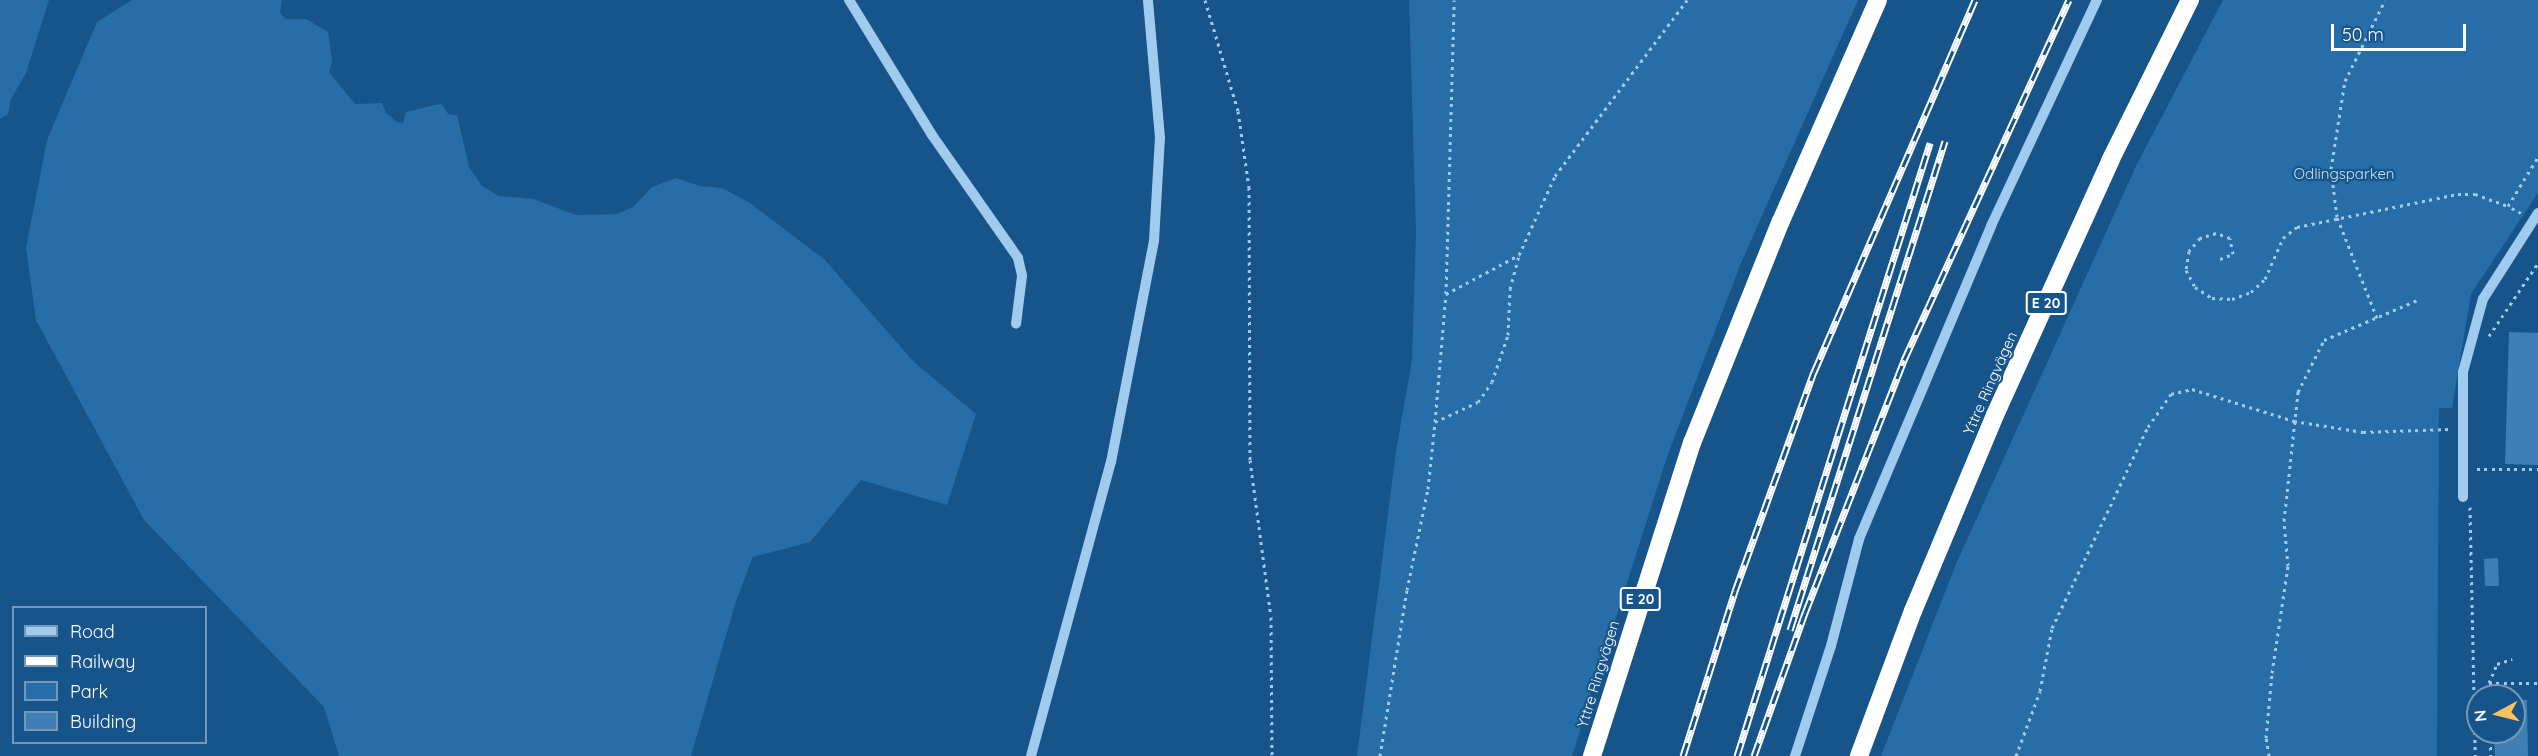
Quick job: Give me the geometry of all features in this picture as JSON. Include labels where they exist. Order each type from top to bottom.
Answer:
[{"type":"highway","name":"Yttre Ringvägen","points":[[1592,756],[1692,443],[1781,221],[1878,0]]},
{"type":"highway","name":"Yttre Ringvägen","points":[[1859,756],[1913,611],[1995,415],[2110,161],[2190,0]]},
{"type":"street","points":[[849,0],[932,135],[1018,258],[1022,276],[1016,324]]},
{"type":"street","points":[[1031,756],[1111,462],[1154,241],[1160,138],[1148,0]]},
{"type":"street","points":[[1795,756],[1831,646],[1859,539],[1991,226],[2097,0]]},
{"type":"street","points":[[2467,497],[2462,429],[2463,372],[2483,299],[2536,219]]},
{"type":"path","points":[[1205,0],[1238,111],[1249,187],[1250,460],[1271,617],[1272,756]]},
{"type":"path","points":[[1380,756],[1407,590],[1428,489],[1435,422],[1446,294],[1454,0]]},
{"type":"path","points":[[1435,422],[1478,402],[1492,382],[1508,335],[1510,289],[1519,255],[1555,176],[1576,144],[1687,0]]},
{"type":"path","points":[[2377,318],[2337,218],[2331,169],[2344,81],[2385,0]]},
{"type":"path","points":[[2508,206],[2538,157]]},
{"type":"path","points":[[2220,259],[2233,254],[2230,238],[2216,233],[2200,238],[2189,251],[2186,270],[2195,287],[2212,298],[2232,299],[2251,292],[2265,279],[2283,238],[2297,227],[2458,194],[2475,194],[2536,219]]},
{"type":"path","points":[[1446,294],[1475,278],[1488,275],[1519,255]]},
{"type":"path","points":[[2484,345],[2538,263]]},
{"type":"path","points":[[2269,756],[2266,738],[2272,673],[2288,566],[2284,521],[2298,392],[2324,340],[2418,300]]},
{"type":"path","points":[[2016,756],[2040,691],[2052,628],[2148,427],[2171,394],[2192,389],[2294,421],[2362,432],[2462,429]]},
{"type":"path","points":[[2469,469],[2538,469]]},
{"type":"path","points":[[2467,497],[2475,756]]},
{"type":"path","points":[[2512,659],[2497,664],[2489,683],[2538,683]]},
{"type":"green space","points":[[0,0],[49,0],[26,73],[11,99],[8,114],[0,119]]},
{"type":"green space","points":[[132,0],[282,0],[280,13],[286,19],[306,19],[328,32],[332,62],[329,72],[355,104],[382,103],[386,113],[397,122],[403,123],[406,112],[434,105],[442,104],[448,114],[457,115],[469,167],[482,186],[499,196],[533,199],[576,215],[617,214],[633,207],[652,187],[676,178],[700,186],[722,188],[750,203],[825,260],[914,362],[976,414],[947,505],[861,480],[810,542],[753,557],[736,601],[691,756],[339,756],[324,707],[144,520],[36,320],[26,248],[47,140],[97,22]]},
{"type":"green space","points":[[1409,0],[1858,0],[1741,263],[1668,454],[1572,756],[1357,756],[1396,451],[1412,360],[1416,233]]},
{"type":"green space","name":"Odlingsparken","points":[[2223,0],[2538,0],[2538,193],[2471,294],[2452,408],[2439,408],[2437,756],[1881,756],[1956,564],[2136,166]]},
{"type":"building","points":[[2509,332],[2538,333],[2538,465],[2505,464]]},
{"type":"building","points":[[2498,558],[2499,586],[2485,586],[2484,559]]},
{"type":"building","points":[[2527,700],[2528,756],[2495,756],[2494,744],[2526,744]]},
{"type":"railway","points":[[1683,756],[1735,591],[1814,372],[1975,0]]},
{"type":"railway","points":[[1754,756],[1805,613],[1904,360],[2069,0]]},
{"type":"railway","points":[[1790,630],[1945,141]]},
{"type":"railway","points":[[1737,756],[1930,143]]}]
